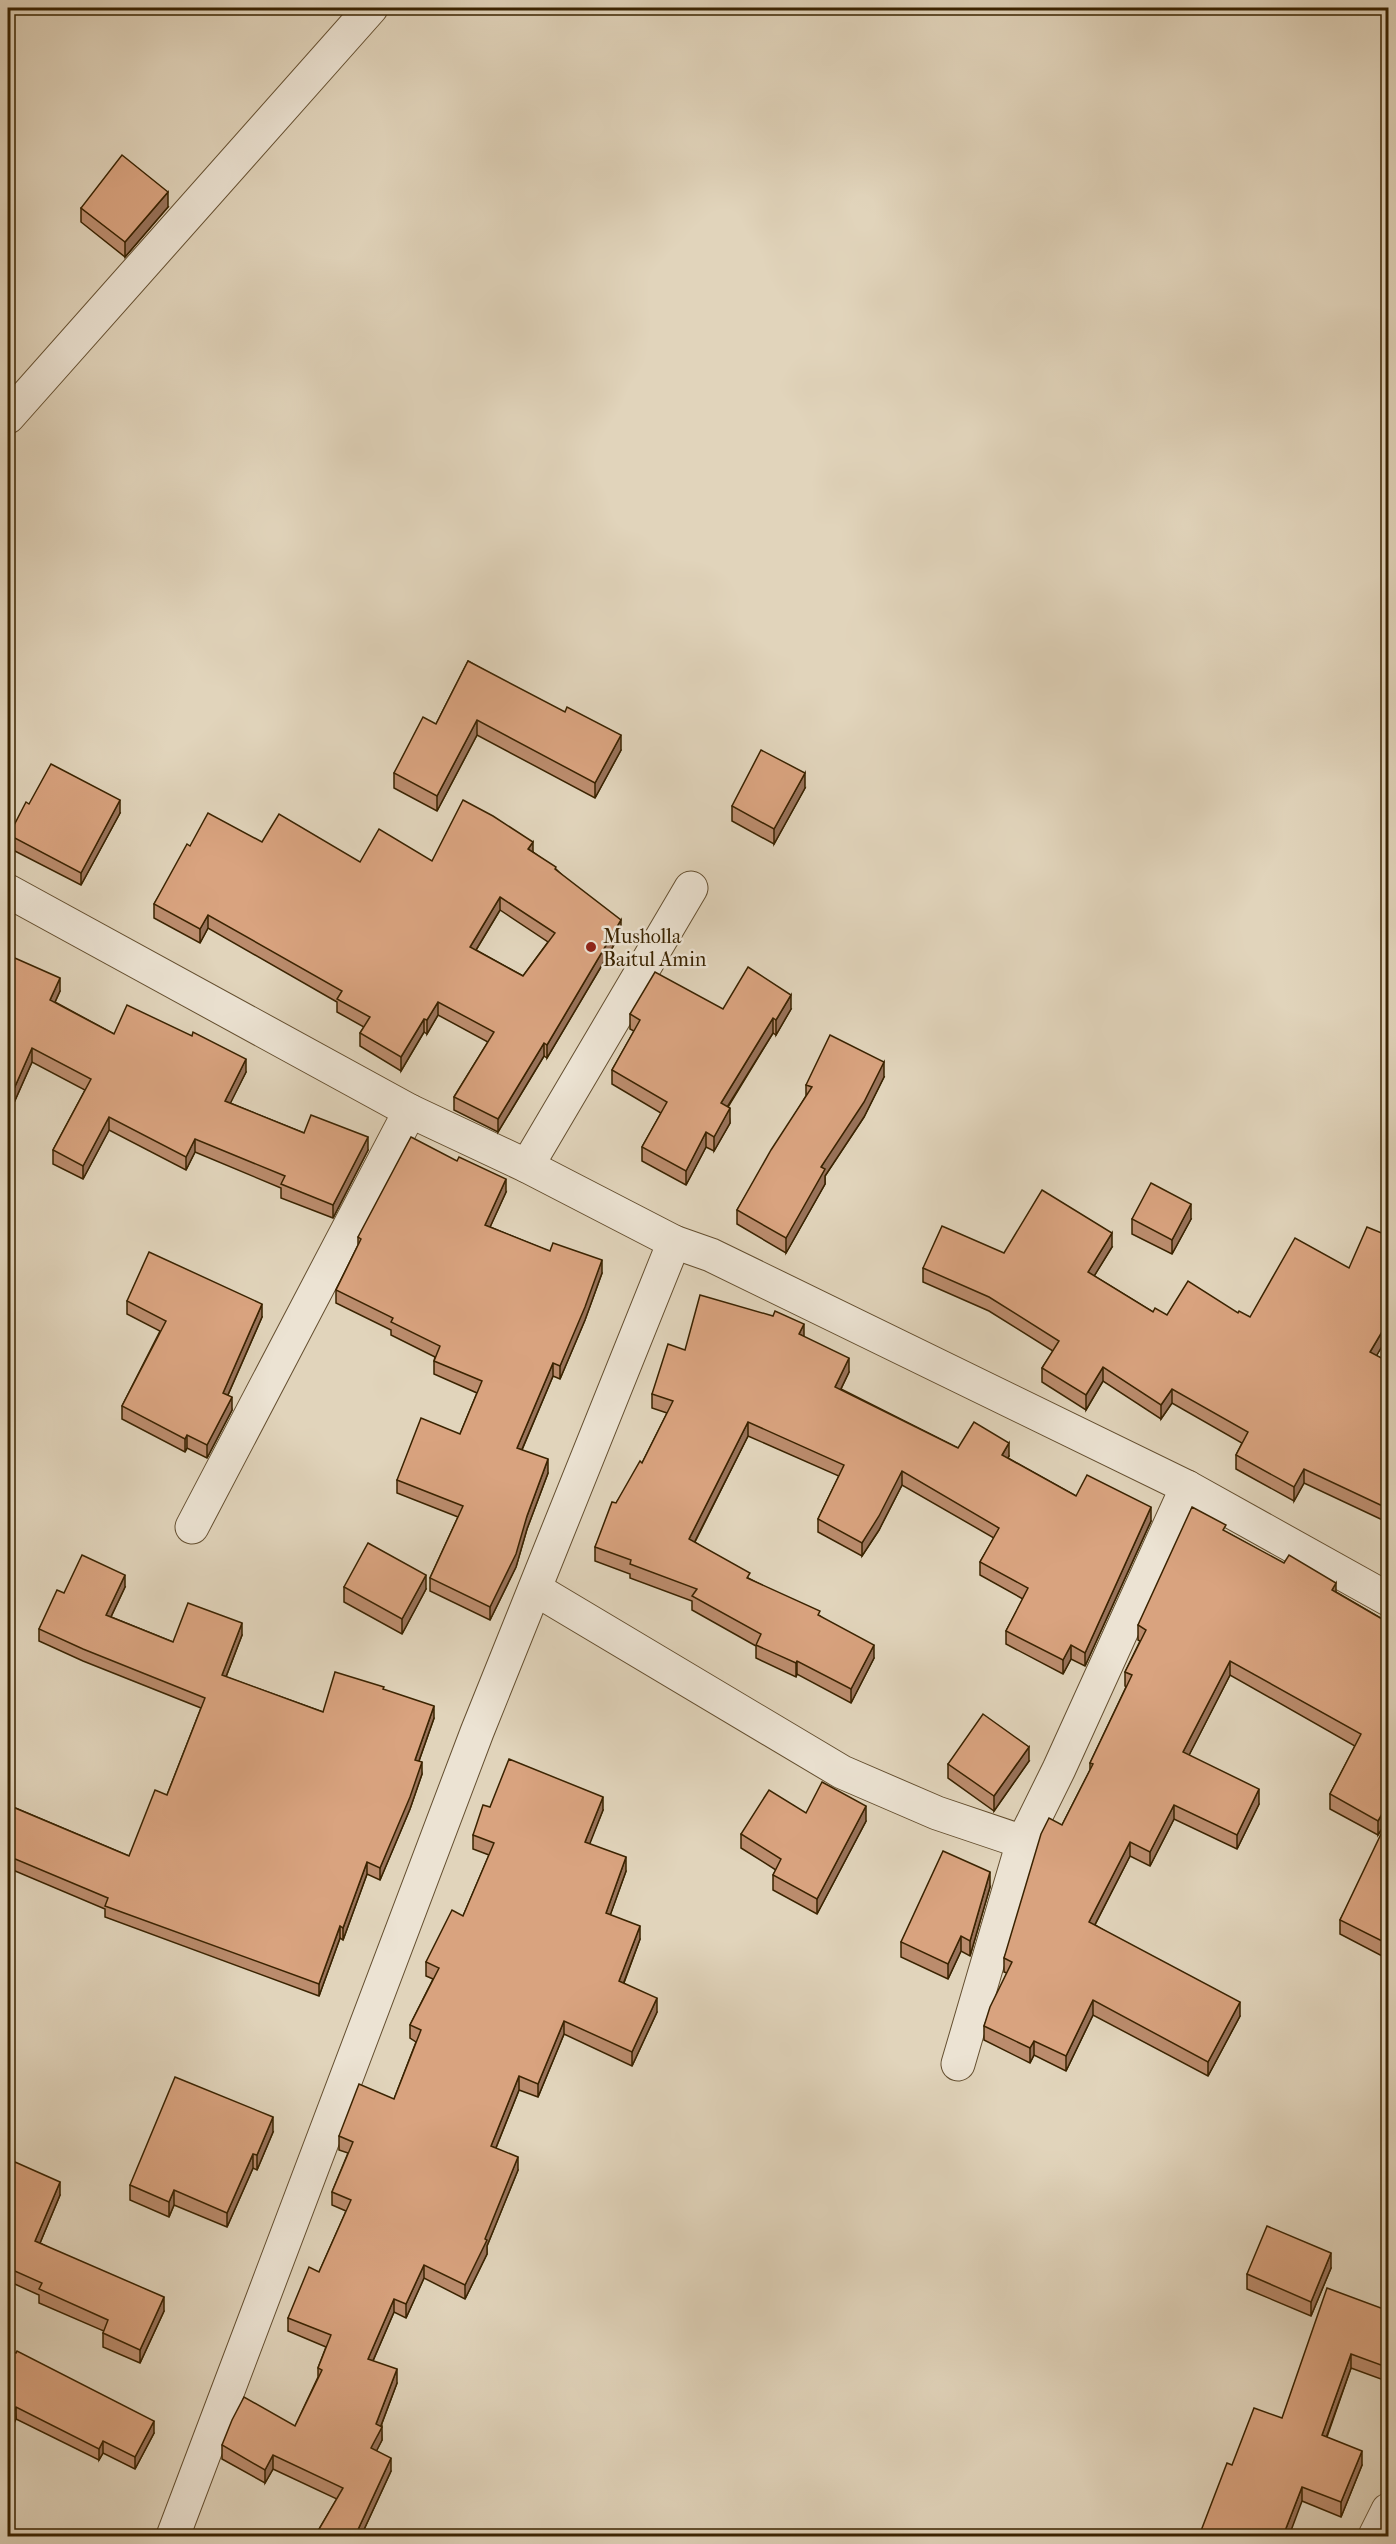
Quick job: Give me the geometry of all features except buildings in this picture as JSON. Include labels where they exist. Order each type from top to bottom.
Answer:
[{"type":"street","points":[[8,417],[371,8]]},
{"type":"street","points":[[527,1166],[691,888]]},
{"type":"street","points":[[8,891],[410,1111],[527,1166],[674,1242],[711,1255],[1187,1487],[1389,1599]]},
{"type":"street","points":[[192,1527],[410,1111]]},
{"type":"street","points":[[172,2536],[473,1743],[674,1242]]},
{"type":"street","points":[[958,2064],[1023,1842],[1059,1769],[1187,1487]]},
{"type":"street","points":[[535,1589],[842,1772],[937,1813],[1023,1842]]},
{"type":"street","points":[[1375,2536],[1389,2510]]},
{"type":"place","name":"Musholla Baitul Amin","points":[[591,947]]}]
